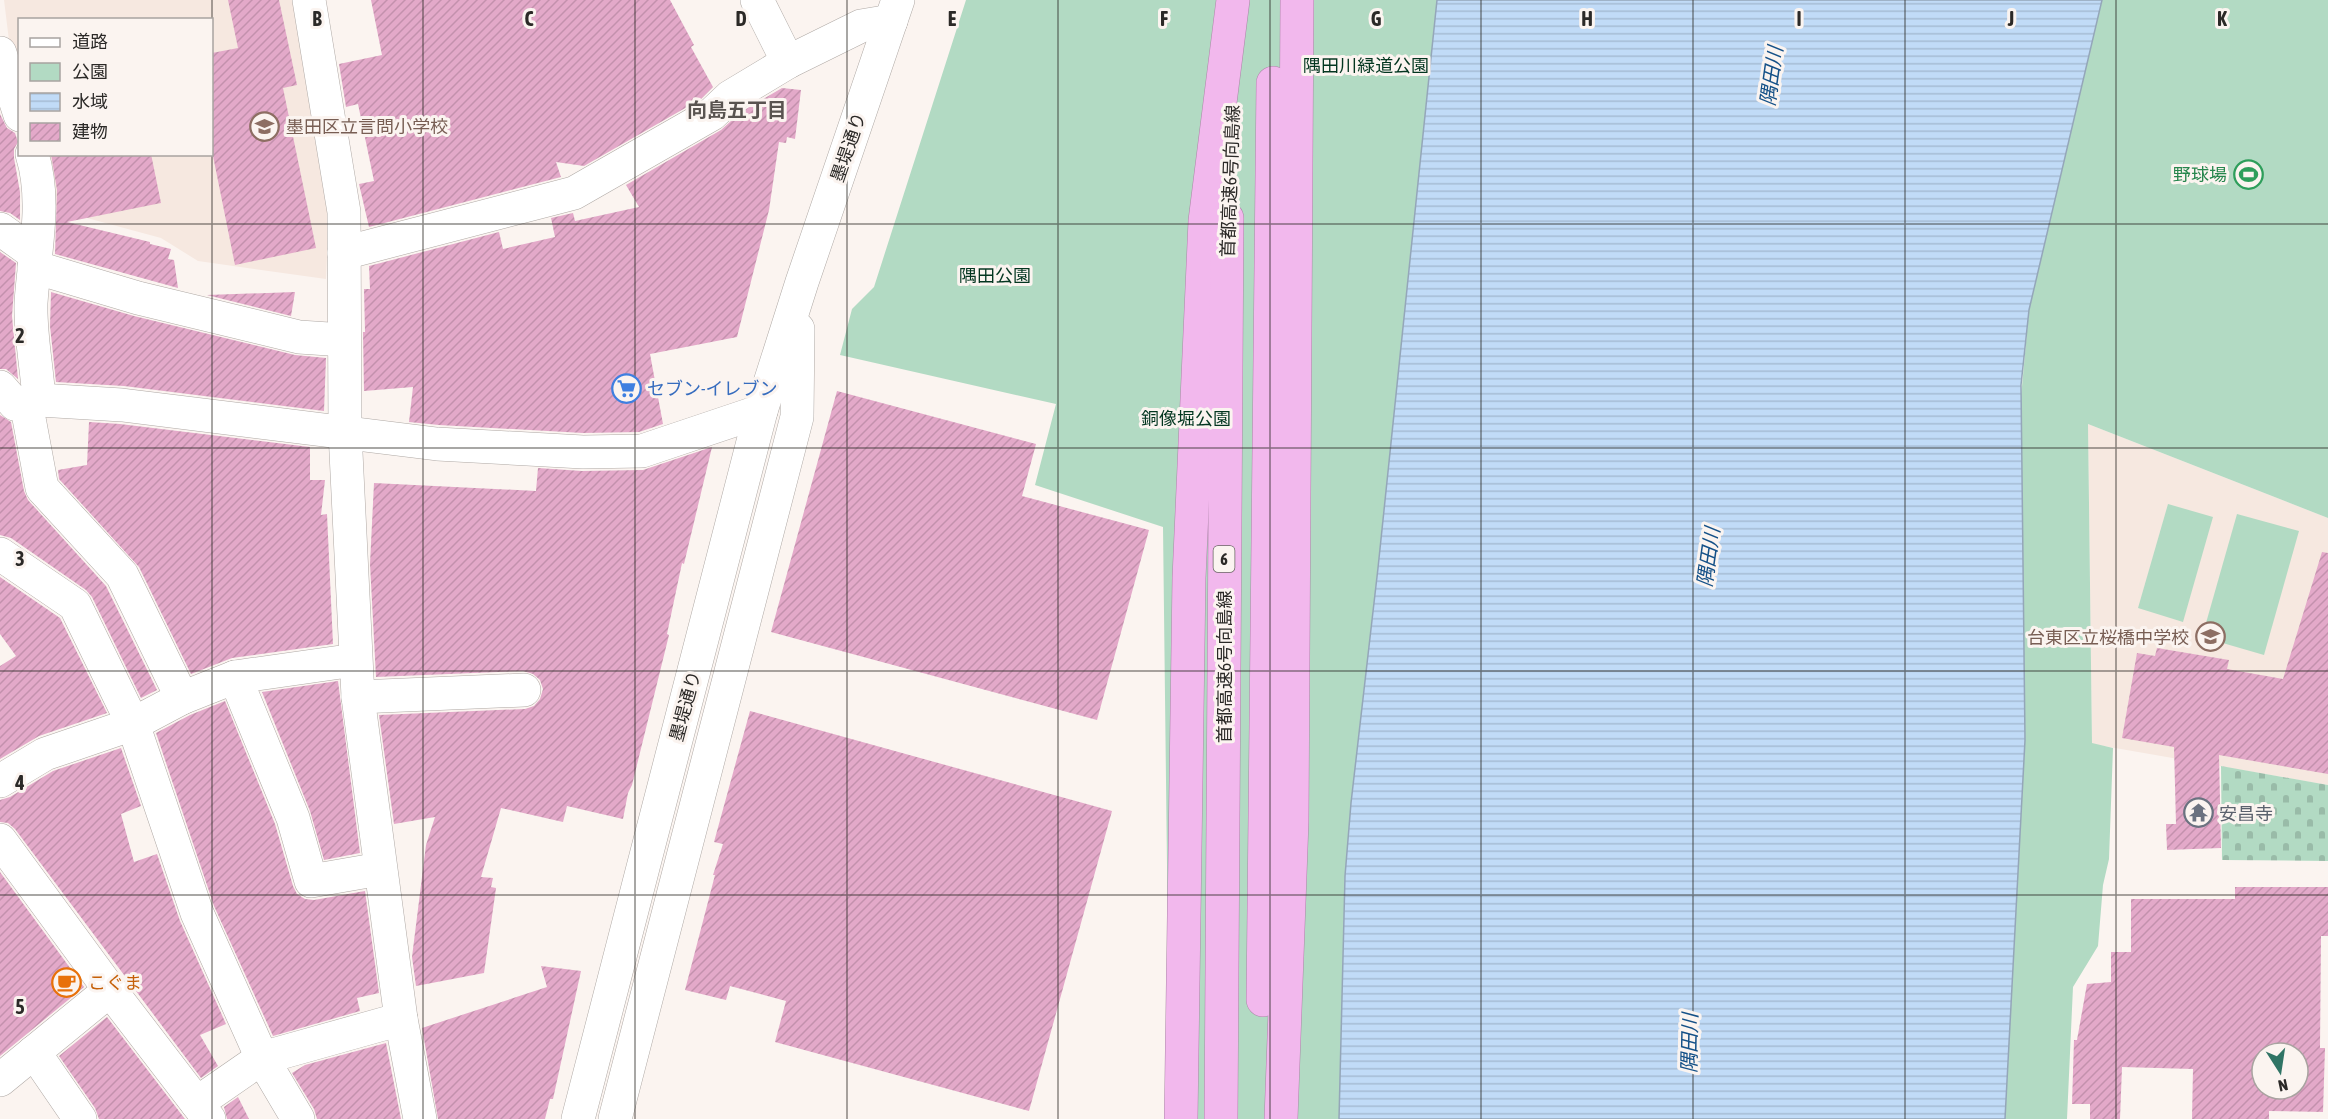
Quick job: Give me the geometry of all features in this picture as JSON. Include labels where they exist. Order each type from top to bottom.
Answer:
[{"type":"highway","points":[[1181,1119],[1189,578],[1205,233],[1233,0]]},
{"type":"highway","name":"首都高速6号向島線","points":[[1221,1119],[1227,216],[1238,0]]},
{"type":"highway","points":[[1262,1119],[1274,54],[1277,0]]},
{"type":"highway","points":[[1281,1119],[1292,821],[1297,309],[1297,0]]},
{"type":"street","points":[[309,0],[344,212],[345,432],[358,697],[401,1019],[420,1119]]},
{"type":"street","points":[[758,0],[788,62]]},
{"type":"street","points":[[344,253],[574,193],[712,114],[730,97],[788,62],[895,10]]},
{"type":"street","name":"墨堤通り","points":[[578,1119],[761,411],[895,10]]},
{"type":"street","points":[[0,53],[18,109]]},
{"type":"street","points":[[33,156],[36,167],[39,207],[31,306],[16,402],[42,488],[122,575],[182,698]]},
{"type":"street","points":[[0,229],[35,260],[138,298],[299,337],[344,340]]},
{"type":"street","name":"墨堤通り","points":[[615,1119],[797,417],[798,295]]},
{"type":"street","points":[[16,402],[122,405],[437,444],[584,453],[642,451],[761,411]]},
{"type":"street","points":[[0,554],[75,605],[133,724],[197,913],[262,1058],[298,1119]]},
{"type":"street","points":[[0,781],[45,754],[133,724],[182,698],[236,677],[355,660]]},
{"type":"street","points":[[236,677],[293,818],[311,881],[380,869]]},
{"type":"street","points":[[358,697],[524,690]]},
{"type":"street","points":[[0,840],[110,990],[203,1111],[262,1058],[401,1019]]},
{"type":"street","points":[[0,1080],[110,990]]},
{"type":"street","points":[[34,1052],[80,1119]]},
{"type":"shaded area","name":"墨田区立言問小学校","points":[[4,0],[294,0],[330,185],[326,279],[198,261],[161,238],[50,208],[40,156],[213,156],[213,18],[18,18],[18,94],[14,81]]},
{"type":"shaded area","name":"台東区立桜橋中学校","points":[[2088,424],[2328,518],[2328,785],[2092,744]]},
{"type":"green space","points":[[966,0],[1437,0],[1378,568],[1351,803],[1345,876],[1339,1119],[1170,1119],[1163,527],[1035,485],[1056,404],[840,355],[852,309],[874,287]]},
{"type":"green space","points":[[2102,0],[2328,0],[2328,518],[2088,424],[2092,743],[2113,748],[2109,859],[2103,885],[2098,946],[2073,987],[2067,1119],[2005,1119],[2025,740],[2021,397],[2029,310]]},
{"type":"green space","points":[[2168,504],[2213,517],[2183,622],[2138,608]]},
{"type":"green space","points":[[2237,514],[2299,531],[2264,655],[2202,637]]},
{"type":"green space","points":[[2221,766],[2328,785],[2328,861],[2222,860]]},
{"type":"water","name":"隅田川","points":[[1437,0],[2102,0],[2029,310],[2021,385],[2025,740],[2005,1119],[1339,1119],[1345,876],[1351,803],[1378,568]]},
{"type":"building","points":[[228,0],[279,0],[297,85],[283,88],[316,248],[235,265],[213,156],[213,53],[238,48]]},
{"type":"building","points":[[371,0],[670,0],[694,45],[691,47],[713,87],[701,99],[584,166],[556,162],[561,177],[369,227],[359,184],[374,181],[358,104],[346,107],[339,64],[382,55]]},
{"type":"building","points":[[782,88],[801,90],[795,139],[787,137],[786,143],[779,142],[769,210],[737,337],[650,354],[663,424],[639,432],[583,433],[409,422],[413,387],[364,391],[364,289],[370,289],[369,266],[499,232],[503,249],[555,237],[551,218],[573,213],[575,221],[639,207],[626,185],[721,130],[741,112]]},
{"type":"building","points":[[0,114],[7,128],[15,133],[18,142],[14,149],[14,158],[20,192],[20,220],[10,213],[0,211]]},
{"type":"building","points":[[51,156],[151,156],[161,203],[67,222],[171,249],[168,259],[174,260],[178,288],[55,254],[57,190]]},
{"type":"building","points":[[0,252],[16,263],[12,316],[18,379],[6,369],[0,369]]},
{"type":"building","points":[[51,292],[134,316],[295,355],[326,358],[324,411],[124,386],[56,382],[50,326]]},
{"type":"building","points":[[295,292],[291,316],[207,295]]},
{"type":"building","points":[[837,391],[1036,444],[1022,496],[1149,530],[1097,720],[771,632]]},
{"type":"building","points":[[0,415],[11,422],[24,491],[28,500],[106,586],[157,690],[141,698],[92,597],[86,590],[11,538],[0,535]]},
{"type":"building","points":[[89,422],[310,447],[310,480],[325,480],[321,515],[327,514],[333,644],[232,658],[191,674],[139,567],[59,479],[58,470],[87,465]]},
{"type":"building","points":[[712,447],[684,564],[682,563],[667,634],[669,635],[623,819],[567,806],[563,822],[501,808],[481,877],[493,878],[491,887],[496,888],[484,973],[416,986],[412,957],[426,845],[435,817],[394,824],[379,715],[525,709],[534,706],[540,699],[543,689],[540,680],[533,674],[523,671],[376,677],[370,564],[374,483],[536,491],[538,468],[582,471],[643,470]]},
{"type":"building","points":[[2322,552],[2328,553],[2328,774],[2219,755],[2221,848],[2167,850],[2166,824],[2176,824],[2174,747],[2122,738],[2137,653],[2155,656],[2157,648],[2229,660],[2227,669],[2283,679]]},
{"type":"building","points":[[0,577],[60,618],[107,713],[39,736],[0,759],[0,666],[16,656],[0,634]]},
{"type":"building","points":[[338,681],[360,853],[324,860],[310,811],[262,692]]},
{"type":"building","points":[[225,701],[275,824],[297,894],[305,899],[314,900],[365,891],[379,993],[357,998],[360,1011],[273,1036],[214,906],[156,733],[190,715]]},
{"type":"building","points":[[750,711],[1112,811],[1029,1111],[775,1042],[786,1001],[730,986],[726,1000],[685,990],[715,875],[713,875],[723,844],[714,842]]},
{"type":"building","points":[[121,748],[141,806],[121,814],[134,862],[157,854],[180,921],[226,1024],[200,1035],[218,1066],[201,1078],[15,829],[8,823],[0,822],[0,800],[10,797],[53,771]]},
{"type":"building","points":[[0,872],[84,987],[0,1056]]},
{"type":"building","points":[[2235,887],[2328,887],[2328,936],[2321,936],[2320,1048],[2325,1048],[2323,1112],[2269,1111],[2269,1119],[2192,1119],[2193,1069],[2122,1067],[2120,1119],[2090,1119],[2090,1104],[2072,1104],[2074,1040],[2077,1040],[2087,984],[2111,982],[2111,952],[2131,952],[2131,899],[2235,899]]},
{"type":"building","points":[[541,966],[581,971],[553,1099],[550,1099],[545,1119],[438,1119],[422,1028],[547,987]]},
{"type":"building","points":[[107,1017],[185,1119],[99,1119],[95,1108],[59,1056]]},
{"type":"building","points":[[386,1043],[401,1119],[317,1119],[314,1109],[292,1073],[305,1065]]},
{"type":"building","points":[[238,1097],[249,1119],[227,1119],[224,1107]]},
{"type":"place","name":"墨田区立言問小学校","points":[[265,126]]},
{"type":"place","name":"野球場","points":[[2248,174]]},
{"type":"place","name":"セブン-イレブン","points":[[626,388]]},
{"type":"place","name":"台東区立桜橋中学校","points":[[2210,637]]},
{"type":"place","name":"安昌寺","points":[[2198,813]]},
{"type":"place","name":"こぐま","points":[[67,982]]},
{"type":"district","name":"向島五丁目","points":[[737,109]]},
{"type":"park label","name":"隅田川緑道公園","points":[[1366,65]]},
{"type":"park label","name":"隅田公園","points":[[995,275]]},
{"type":"park label","name":"銅像堀公園","points":[[1186,418]]}]
